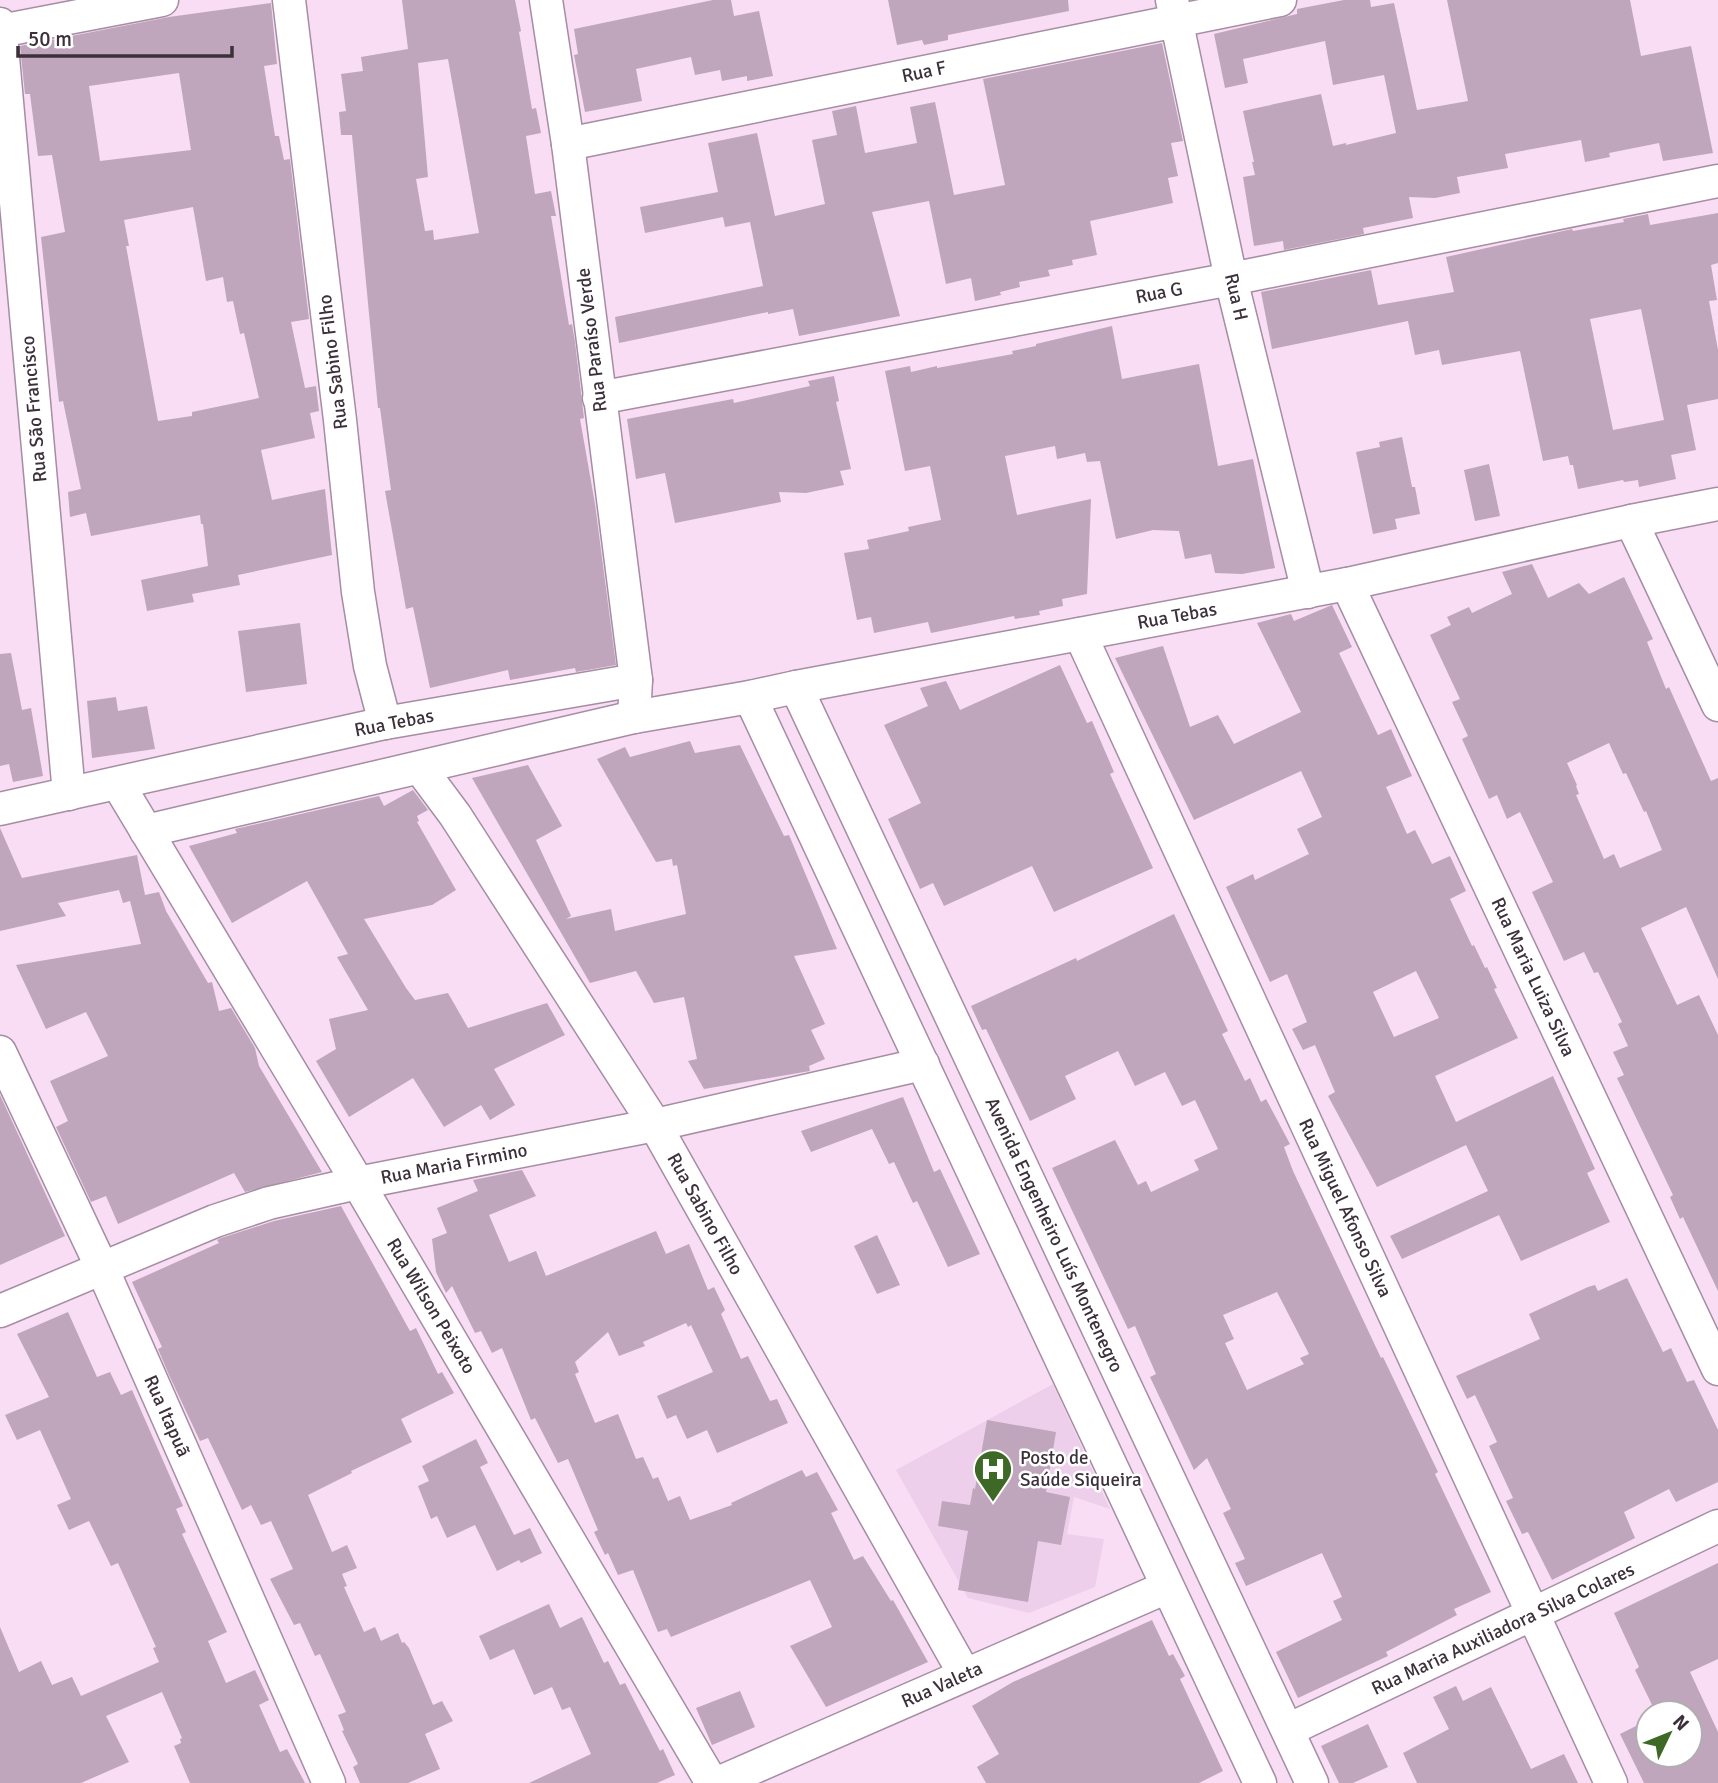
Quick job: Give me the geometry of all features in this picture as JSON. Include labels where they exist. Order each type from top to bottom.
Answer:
[{"type":"street","points":[[0,31],[162,0]]},
{"type":"street","name":"Rua Sabino Filho","points":[[289,0],[358,592],[370,666],[385,723]]},
{"type":"street","name":"Rua Paraíso Verde","points":[[546,0],[568,144],[636,680]]},
{"type":"street","name":"Rua F","points":[[568,144],[1174,10],[1280,0]]},
{"type":"street","name":"Rua H","points":[[1174,10],[1231,279],[1308,592]]},
{"type":"street","name":"Rua São Francisco","points":[[0,24],[69,794]]},
{"type":"street","name":"Rua G","points":[[599,398],[1231,279],[1718,181]]},
{"type":"street","name":"Rua Tebas","points":[[146,831],[634,717],[1308,592],[1718,504]]},
{"type":"street","points":[[1631,521],[1718,705]]},
{"type":"street","name":"Rua Maria Luiza Silva","points":[[1347,584],[1718,1368]]},
{"type":"street","name":"Rua Miguel Afonso Silva","points":[[1080,634],[1611,1783]]},
{"type":"street","points":[[634,717],[636,680]]},
{"type":"street","name":"Rua Tebas","points":[[0,809],[385,723],[636,680]]},
{"type":"street","name":"Avenida Engenheiro Luís Montenegro","points":[[796,687],[1312,1783]]},
{"type":"street","points":[[750,697],[1260,1783]]},
{"type":"street","name":"Rua Sabino Filho","points":[[420,768],[454,815],[654,1125],[965,1675]]},
{"type":"street","points":[[118,783],[146,831]]},
{"type":"street","name":"Rua Wilson Peixoto","points":[[146,831],[358,1183],[712,1783]]},
{"type":"street","name":"Rua Itapuã","points":[[0,1052],[102,1268],[329,1783]]},
{"type":"street","name":"Rua Maria Firmino","points":[[0,1311],[215,1221],[269,1203],[654,1125],[923,1064]]},
{"type":"street","points":[[1027,1290],[1070,1269]]},
{"type":"street","name":"Rua Maria Auxiliadora Silva Colares","points":[[1288,1730],[1718,1526]]},
{"type":"street","name":"Rua Valeta","points":[[718,1783],[1167,1587]]},
{"type":"shaded area","name":"Posto de Saúde Siqueira","points":[[1053,1384],[1110,1509],[1074,1497],[1067,1534],[1104,1539],[1095,1587],[1029,1613],[968,1598],[896,1470]]},
{"type":"building","points":[[402,0],[515,0],[532,109],[536,108],[541,133],[526,136],[535,194],[551,191],[556,216],[551,216],[569,325],[572,324],[575,342],[584,418],[580,419],[595,504],[616,665],[576,672],[575,668],[510,680],[508,670],[430,688],[413,607],[406,609],[385,491],[391,490],[378,408],[352,135],[341,135],[339,112],[346,111],[341,74],[363,71],[361,57],[408,49]],"holes":[[[448,59],[479,233],[434,240],[433,230],[425,231],[416,179],[428,177],[418,63]]]},
{"type":"building","points":[[713,0],[731,0],[734,16],[759,11],[773,76],[747,81],[747,76],[722,81],[720,70],[695,75],[691,57],[636,69],[642,101],[585,112],[574,55],[578,54],[574,29]]},
{"type":"building","points":[[888,0],[1068,0],[1069,11],[948,35],[948,40],[924,45],[922,40],[897,45]]},
{"type":"building","points":[[1344,0],[1370,0],[1371,7],[1394,3],[1417,110],[1468,101],[1447,0],[1630,0],[1641,56],[1691,46],[1713,153],[1663,161],[1659,143],[1609,153],[1610,157],[1585,162],[1581,140],[1505,154],[1508,168],[1457,177],[1460,193],[1435,198],[1409,197],[1413,218],[1363,228],[1364,234],[1284,250],[1283,241],[1254,246],[1243,177],[1255,175],[1254,162],[1243,111],[1321,94],[1333,146],[1396,133],[1384,75],[1333,85],[1325,41],[1243,59],[1248,83],[1225,88],[1214,34],[1297,14],[1297,9]]},
{"type":"building","points":[[271,3],[277,64],[264,66],[275,136],[279,136],[284,160],[290,159],[309,319],[291,322],[305,388],[316,386],[319,411],[310,413],[315,438],[261,450],[272,500],[325,489],[332,555],[238,575],[240,585],[192,594],[194,602],[147,611],[141,580],[208,566],[203,524],[200,515],[91,536],[86,513],[70,517],[68,492],[81,489],[63,401],[59,402],[41,237],[65,232],[52,155],[38,156],[30,94],[25,94],[20,46],[169,17]],"holes":[[[179,73],[191,150],[100,161],[89,86]],[[193,207],[206,281],[223,277],[227,302],[233,301],[240,334],[244,333],[259,398],[192,412],[192,416],[158,421],[126,246],[129,246],[124,220]]]},
{"type":"building","points":[[1162,43],[1183,141],[1171,143],[1178,176],[1168,178],[1173,203],[1090,221],[1097,255],[1072,260],[1073,265],[1048,270],[1050,276],[1019,282],[1020,287],[975,301],[971,278],[946,284],[929,201],[872,212],[900,316],[799,336],[793,309],[619,343],[615,317],[763,286],[750,222],[725,227],[723,217],[645,233],[640,207],[718,192],[708,143],[757,133],[775,216],[825,204],[812,140],[837,135],[832,111],[856,106],[865,153],[917,143],[910,107],[935,102],[954,195],[1005,185],[983,79]]},
{"type":"building","points":[[1718,213],[1718,263],[1711,265],[1717,300],[1709,301],[1718,350],[1718,399],[1687,405],[1696,450],[1671,455],[1676,479],[1639,487],[1638,480],[1623,480],[1578,489],[1573,465],[1570,465],[1568,456],[1543,461],[1520,351],[1442,365],[1439,350],[1415,355],[1408,321],[1272,349],[1261,292],[1371,270],[1378,305],[1454,292],[1446,257],[1572,229],[1573,231],[1624,222],[1623,219],[1648,214],[1650,225]],"holes":[[[1641,309],[1664,420],[1613,430],[1590,319]]]},
{"type":"building","points":[[1112,326],[1122,379],[1199,364],[1218,466],[1253,459],[1275,568],[1242,574],[1215,573],[1211,554],[1185,559],[1179,531],[1153,530],[1116,539],[1100,461],[1087,462],[1085,453],[1057,459],[1055,446],[1005,456],[1017,515],[1091,499],[1087,594],[1062,599],[1063,606],[1039,611],[1040,615],[1015,619],[1014,616],[931,633],[928,622],[874,633],[871,617],[857,620],[844,553],[869,549],[867,540],[909,531],[908,527],[941,520],[930,466],[905,471],[885,371],[910,366],[911,372],[1013,354],[1012,351],[1036,344]]},
{"type":"building","points":[[834,376],[839,401],[836,402],[851,469],[840,471],[844,485],[806,493],[779,492],[781,502],[675,523],[665,473],[636,479],[627,419],[733,399],[734,403],[810,386],[808,381]]},
{"type":"building","points":[[1402,437],[1420,514],[1395,519],[1397,529],[1373,534],[1356,452],[1380,447],[1379,442]]},
{"type":"building","points":[[1489,464],[1500,516],[1475,521],[1464,470]]},
{"type":"building","points":[[1532,564],[1548,598],[1579,583],[1589,594],[1624,577],[1653,639],[1647,642],[1666,689],[1669,687],[1711,781],[1718,778],[1718,979],[1686,907],[1641,928],[1677,1005],[1699,995],[1718,1035],[1718,1291],[1683,1217],[1680,1219],[1670,1197],[1673,1195],[1617,1078],[1624,1075],[1613,1052],[1628,1046],[1618,1024],[1622,1022],[1598,972],[1594,973],[1584,952],[1564,961],[1532,892],[1553,882],[1520,812],[1507,819],[1497,795],[1489,799],[1462,739],[1468,736],[1452,702],[1460,699],[1430,635],[1451,625],[1447,617],[1469,607],[1472,613],[1512,594],[1502,572]],"holes":[[[1609,743],[1623,774],[1626,773],[1644,812],[1646,811],[1662,850],[1620,868],[1614,854],[1604,859],[1576,795],[1579,794],[1577,785],[1567,763]]]},
{"type":"building","points":[[1332,605],[1352,647],[1339,653],[1378,735],[1391,729],[1412,776],[1386,787],[1407,834],[1415,830],[1432,864],[1450,856],[1466,891],[1450,899],[1472,946],[1474,945],[1485,968],[1487,967],[1497,988],[1494,989],[1518,1038],[1435,1076],[1456,1122],[1553,1076],[1595,1169],[1587,1173],[1610,1222],[1521,1261],[1499,1215],[1402,1259],[1390,1236],[1488,1191],[1466,1145],[1377,1187],[1328,1096],[1335,1092],[1315,1045],[1303,1050],[1292,1029],[1307,1022],[1287,974],[1270,982],[1226,887],[1253,874],[1255,880],[1309,854],[1297,829],[1322,817],[1301,771],[1194,820],[1115,658],[1163,646],[1190,727],[1218,715],[1234,744],[1301,712],[1257,623],[1291,614],[1294,621]],"holes":[[[1416,971],[1439,1018],[1394,1037],[1373,992]]]},
{"type":"building","points":[[300,623],[307,684],[246,692],[238,631]]},
{"type":"building","points":[[11,653],[22,710],[31,708],[43,776],[13,782],[9,764],[0,766],[0,654]]},
{"type":"building","points":[[1060,665],[1087,723],[1092,721],[1114,772],[1110,774],[1153,868],[1054,912],[1032,866],[944,906],[933,883],[920,889],[888,819],[921,803],[884,725],[928,706],[920,688],[946,681],[960,710]]},
{"type":"building","points":[[116,697],[118,711],[147,706],[155,749],[92,758],[87,701]]},
{"type":"building","points":[[690,741],[695,753],[740,745],[784,836],[789,835],[837,949],[794,956],[825,1024],[811,1030],[825,1059],[809,1066],[810,1071],[704,1089],[688,1061],[697,1059],[684,997],[654,1003],[636,971],[590,983],[472,778],[528,765],[562,826],[536,840],[571,916],[566,919],[611,909],[615,931],[686,914],[677,865],[673,866],[672,859],[656,862],[597,759],[625,747],[630,757]]},
{"type":"building","points":[[413,790],[428,810],[417,816],[417,822],[456,890],[432,905],[364,919],[406,988],[415,1000],[448,993],[468,1028],[547,1003],[565,1035],[494,1069],[515,1105],[490,1120],[481,1105],[444,1127],[413,1078],[349,1117],[316,1061],[336,1049],[329,1019],[368,1010],[337,957],[348,954],[307,881],[232,923],[189,846],[237,833],[235,829],[379,796],[384,806]]},
{"type":"building","points":[[0,828],[22,878],[137,855],[145,895],[159,892],[166,911],[208,983],[212,982],[219,1011],[231,1008],[255,1048],[259,1066],[322,1172],[245,1192],[234,1173],[118,1224],[106,1196],[91,1202],[56,1127],[68,1121],[50,1081],[108,1056],[86,1012],[46,1029],[16,965],[141,944],[130,901],[123,903],[119,890],[58,903],[66,916],[0,931]]},
{"type":"building","points":[[1174,914],[1228,1031],[1222,1034],[1245,1081],[1250,1078],[1261,1102],[1266,1099],[1290,1144],[1284,1147],[1293,1171],[1438,1472],[1435,1474],[1491,1592],[1454,1609],[1457,1615],[1386,1652],[1388,1656],[1298,1698],[1276,1652],[1342,1620],[1333,1601],[1342,1597],[1322,1553],[1246,1586],[1235,1563],[1245,1559],[1223,1513],[1231,1509],[1207,1458],[1194,1470],[1150,1377],[1156,1374],[1135,1326],[1128,1329],[1052,1168],[1115,1140],[1138,1185],[1146,1181],[1151,1192],[1199,1170],[1194,1160],[1218,1149],[1195,1100],[1182,1106],[1165,1072],[1135,1086],[1118,1051],[1065,1076],[1076,1099],[1030,1121],[986,1029],[982,1030],[971,1006],[1076,958],[1077,961]],"holes":[[[1277,1292],[1309,1354],[1300,1358],[1304,1364],[1247,1390],[1225,1343],[1234,1339],[1223,1315]]]},
{"type":"building","points":[[0,1095],[65,1236],[0,1265]]},
{"type":"building","points":[[903,1097],[934,1172],[940,1169],[980,1254],[948,1267],[917,1201],[913,1203],[894,1162],[889,1164],[872,1129],[811,1152],[801,1131]]},
{"type":"building","points":[[522,1170],[536,1196],[489,1215],[509,1262],[536,1251],[546,1276],[656,1231],[666,1254],[689,1244],[708,1290],[714,1287],[725,1310],[721,1314],[741,1359],[748,1356],[770,1401],[777,1399],[788,1423],[717,1453],[707,1430],[687,1439],[676,1415],[667,1419],[657,1396],[713,1372],[691,1325],[688,1327],[686,1323],[643,1342],[645,1346],[619,1356],[608,1332],[575,1362],[579,1372],[575,1374],[595,1423],[618,1414],[636,1459],[643,1457],[653,1479],[658,1477],[668,1501],[680,1496],[690,1520],[732,1505],[731,1503],[802,1470],[806,1477],[817,1472],[838,1510],[831,1513],[854,1560],[863,1556],[891,1601],[893,1600],[928,1662],[826,1707],[790,1646],[832,1627],[810,1580],[671,1637],[667,1629],[658,1632],[633,1570],[618,1575],[608,1553],[605,1555],[594,1532],[598,1530],[568,1459],[558,1463],[535,1418],[531,1420],[502,1348],[492,1353],[481,1331],[475,1333],[452,1286],[446,1293],[436,1272],[432,1239],[447,1233],[437,1208],[478,1191],[473,1180]]},
{"type":"building","points":[[341,1206],[410,1331],[416,1328],[438,1374],[442,1372],[454,1393],[401,1419],[412,1442],[308,1495],[332,1552],[347,1545],[357,1568],[342,1574],[347,1586],[344,1587],[364,1632],[375,1627],[381,1641],[398,1633],[402,1643],[409,1648],[433,1705],[442,1701],[453,1721],[425,1734],[440,1769],[408,1783],[360,1783],[353,1767],[358,1764],[342,1731],[344,1730],[338,1715],[346,1712],[320,1654],[315,1656],[300,1623],[294,1625],[270,1579],[293,1569],[271,1521],[261,1525],[251,1505],[242,1510],[208,1438],[200,1441],[169,1375],[158,1349],[162,1347],[132,1282],[219,1243],[217,1240],[221,1238],[274,1221]]},
{"type":"building","points":[[877,1235],[900,1285],[877,1294],[854,1246]]},
{"type":"building","points":[[1627,1278],[1663,1352],[1671,1348],[1687,1382],[1694,1380],[1718,1430],[1718,1482],[1676,1502],[1669,1489],[1624,1512],[1635,1538],[1552,1580],[1528,1532],[1522,1534],[1506,1501],[1513,1498],[1489,1446],[1497,1442],[1475,1395],[1467,1399],[1456,1376],[1540,1339],[1529,1314],[1588,1287],[1595,1285],[1598,1291]]},
{"type":"building","points":[[68,1312],[97,1377],[110,1372],[121,1395],[132,1390],[183,1506],[176,1509],[186,1532],[182,1534],[227,1632],[208,1641],[226,1683],[255,1670],[269,1700],[259,1705],[280,1752],[287,1749],[305,1783],[190,1783],[174,1746],[181,1743],[182,1738],[162,1692],[106,1716],[129,1762],[81,1783],[0,1783],[0,1627],[19,1672],[41,1661],[52,1685],[72,1677],[81,1696],[159,1662],[153,1648],[156,1647],[118,1563],[111,1566],[89,1521],[69,1530],[57,1505],[71,1499],[40,1430],[17,1440],[5,1415],[49,1397],[17,1334]]},
{"type":"building","points":[[987,1420],[1056,1432],[1046,1492],[1070,1497],[1061,1545],[1038,1541],[1028,1602],[958,1590],[968,1531],[938,1526],[942,1501],[970,1505]]},
{"type":"building","points":[[476,1439],[488,1463],[480,1467],[514,1535],[530,1528],[542,1553],[497,1571],[475,1525],[447,1538],[437,1516],[431,1519],[418,1486],[429,1481],[422,1466]]},
{"type":"building","points":[[1718,1563],[1718,1659],[1690,1672],[1703,1699],[1649,1699],[1635,1670],[1639,1667],[1614,1613]]},
{"type":"building","points":[[549,1604],[560,1628],[582,1617],[604,1663],[608,1661],[620,1685],[625,1683],[675,1775],[657,1783],[529,1783],[591,1754],[570,1707],[562,1710],[552,1687],[534,1695],[514,1649],[490,1660],[479,1636]]},
{"type":"building","points":[[1152,1620],[1169,1656],[1173,1654],[1185,1676],[1180,1679],[1223,1771],[1199,1783],[986,1783],[977,1767],[999,1754],[972,1706],[1013,1682]]},
{"type":"building","points":[[1456,1686],[1463,1701],[1491,1687],[1531,1769],[1564,1754],[1578,1783],[1417,1783],[1403,1753],[1449,1729],[1433,1697]]},
{"type":"building","points":[[740,1691],[755,1727],[712,1745],[696,1708]]},
{"type":"building","points":[[1704,1702],[1718,1732],[1718,1783],[1644,1783],[1637,1769],[1704,1769]]},
{"type":"building","points":[[1368,1724],[1388,1767],[1353,1783],[1339,1783],[1321,1746]]},
{"type":"building","points":[[1634,1727],[1634,1763],[1620,1734]]},
{"type":"place","name":"Posto de Saúde Siqueira","points":[[993,1503]]}]
